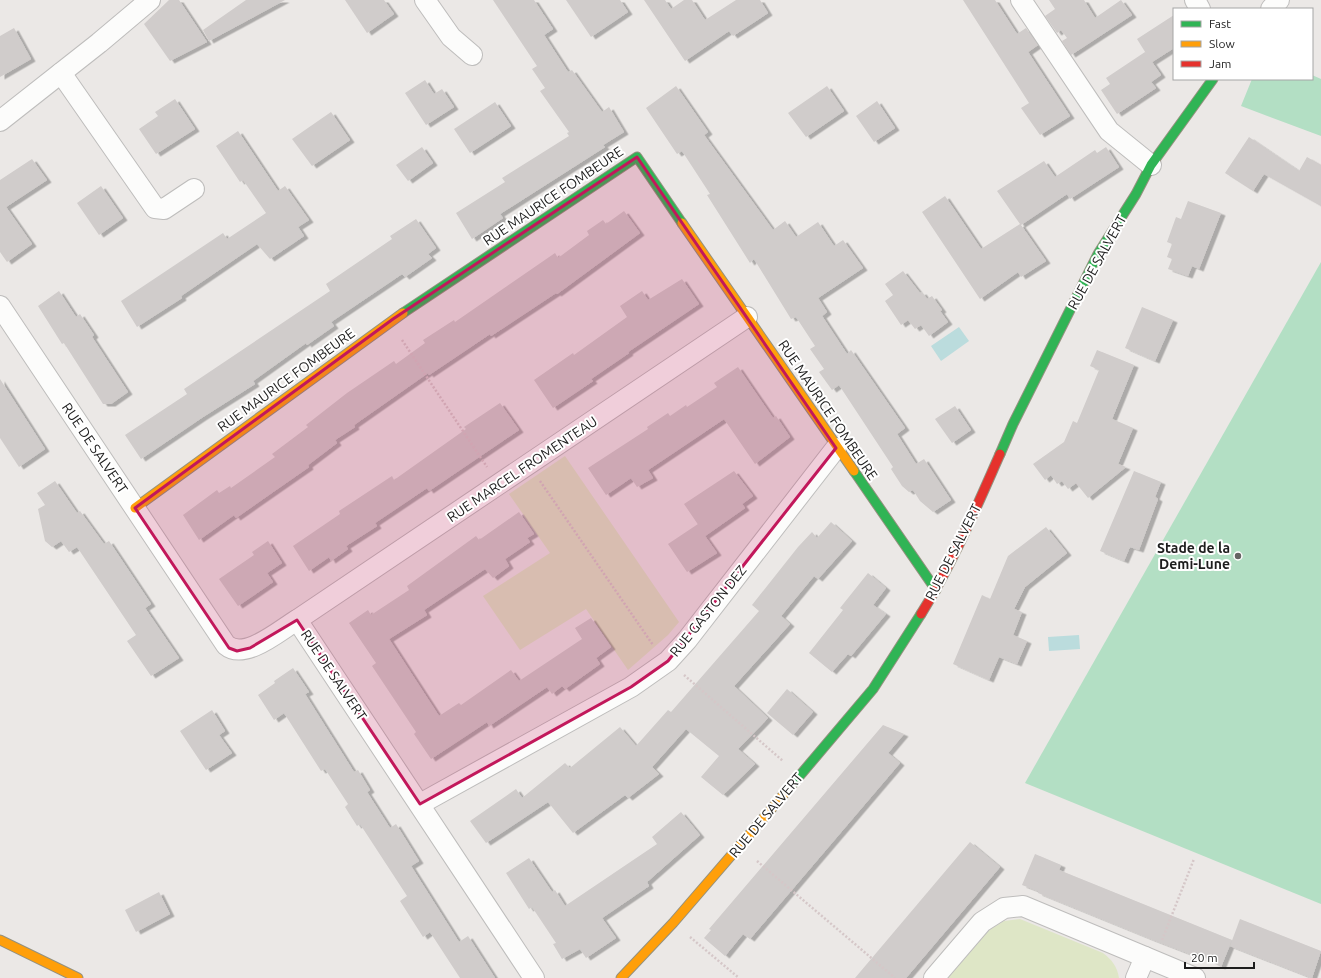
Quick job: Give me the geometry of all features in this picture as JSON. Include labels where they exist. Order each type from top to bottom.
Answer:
[{"type":"street","points":[[0,121],[150,0]]},
{"type":"street","points":[[425,0],[451,37],[472,55]]},
{"type":"street","points":[[1020,0],[1109,131],[1151,165]]},
{"type":"street","points":[[1272,8],[1279,0]]},
{"type":"street","points":[[61,73],[155,208],[164,208],[194,189]]},
{"type":"street","name":"RUE DE SALVERT","points":[[621,978],[673,923],[740,846],[872,689],[936,590],[965,534],[1013,424],[1098,254],[1136,194],[1151,165],[1212,80]]},
{"type":"street","name":"RUE MAURICE FOMBEURE","points":[[135,508],[393,319],[637,157],[836,448],[936,590]]},
{"type":"street","name":"RUE DE SALVERT","points":[[0,306],[217,634],[229,648],[237,651],[250,648],[297,620],[534,978]]},
{"type":"street","name":"RUE MARCEL FROMENTEAU","points":[[297,620],[530,465],[747,317]]},
{"type":"street","name":"RUE GASTON DEZ","points":[[420,804],[631,687],[668,661],[687,640],[836,448]]},
{"type":"street","points":[[934,978],[982,922],[1004,908],[1022,906],[1195,978]]},
{"type":"street","points":[[0,940],[78,978]]},
{"type":"street","points":[[1136,978],[1149,959]]},
{"type":"path","points":[[393,319],[403,340],[499,485]]},
{"type":"path","points":[[530,465],[654,648],[800,776]]},
{"type":"path","points":[[740,846],[895,978]]},
{"type":"path","points":[[1149,959],[1194,859]]},
{"type":"path","points":[[673,923],[739,978]]},
{"type":"highlighted area","points":[[637,157],[836,448],[668,661],[631,687],[420,804],[297,620],[250,648],[237,651],[229,648],[135,508],[393,319]]},
{"type":"green space","points":[[1313,75],[1321,79],[1321,136],[1241,106],[1252,80],[1313,80]]},
{"type":"green space","name":"Stade de la Demi-Lune","points":[[1321,262],[1321,904],[1025,783]]},
{"type":"green space","points":[[565,456],[679,622],[668,635],[628,670],[586,609],[520,650],[483,596],[550,553],[509,494]]},
{"type":"green space","points":[[1020,919],[1103,953],[1114,964],[1119,978],[948,978],[989,930],[1004,921]]},
{"type":"water","points":[[959,327],[969,341],[941,361],[931,346]]},
{"type":"water","points":[[1079,635],[1080,649],[1049,651],[1048,637]]},
{"type":"building","points":[[169,0],[179,0],[207,42],[170,61],[144,24]]},
{"type":"building","points":[[246,0],[285,0],[209,41],[203,30]]},
{"type":"building","points":[[345,0],[384,0],[394,14],[367,33]]},
{"type":"building","points":[[493,0],[534,0],[553,29],[544,35],[568,72],[572,70],[602,112],[609,107],[624,132],[603,145],[605,147],[500,214],[503,218],[472,239],[456,213],[505,182],[502,178],[569,136],[567,133],[569,132],[540,91],[545,88],[532,69],[537,66]]},
{"type":"building","points":[[566,0],[620,0],[628,12],[591,37]]},
{"type":"building","points":[[644,0],[665,0],[671,9],[684,0],[692,0],[705,20],[736,0],[760,0],[768,13],[733,36],[729,31],[685,61]]},
{"type":"building","points":[[963,0],[995,0],[1017,34],[1026,28],[1038,45],[1028,52],[1070,116],[1040,135],[1021,108],[1029,103]]},
{"type":"building","points":[[1049,0],[1084,0],[1095,18],[1121,0],[1132,15],[1071,55],[1062,41],[1067,38],[1061,30],[1057,33],[1045,16],[1055,9]]},
{"type":"building","points":[[1173,16],[1173,49],[1152,62],[1161,75],[1151,82],[1156,88],[1117,114],[1101,90],[1110,84],[1106,78],[1145,52],[1147,55],[1137,39]]},
{"type":"building","points":[[14,28],[31,59],[0,77],[0,36]]},
{"type":"building","points":[[425,80],[434,94],[442,89],[454,107],[426,125],[405,93]]},
{"type":"building","points":[[676,86],[708,132],[704,135],[773,230],[785,221],[796,237],[818,222],[834,246],[843,240],[863,268],[818,298],[827,312],[822,316],[847,354],[851,350],[905,428],[897,434],[916,464],[924,459],[951,500],[933,512],[920,501],[913,490],[909,492],[902,486],[891,469],[893,467],[839,385],[832,390],[819,372],[824,369],[810,349],[815,346],[796,317],[791,319],[754,259],[750,263],[707,195],[710,194],[682,151],[677,154],[646,108]]},
{"type":"building","points":[[827,86],[844,111],[806,137],[788,113]]},
{"type":"building","points":[[175,99],[195,129],[156,154],[139,129],[158,116],[155,112]]},
{"type":"building","points":[[877,101],[895,128],[874,142],[856,116]]},
{"type":"building","points":[[495,102],[511,126],[470,153],[454,129]]},
{"type":"building","points":[[331,112],[350,140],[312,166],[292,139]]},
{"type":"building","points":[[238,131],[278,191],[285,186],[309,220],[298,227],[304,236],[270,259],[257,244],[181,296],[182,298],[137,327],[121,301],[223,233],[227,239],[266,213],[243,180],[240,182],[216,146]]},
{"type":"building","points":[[1249,137],[1299,171],[1307,157],[1321,165],[1321,206],[1264,174],[1253,191],[1225,173]]},
{"type":"building","points":[[422,147],[433,163],[408,181],[396,165]]},
{"type":"building","points":[[1106,147],[1119,167],[1070,199],[1067,194],[1021,225],[1046,261],[1021,277],[1018,272],[980,299],[922,212],[945,196],[981,249],[1020,224],[997,191],[1044,161],[1055,177],[1095,150],[1097,153]]},
{"type":"building","points":[[32,159],[47,180],[6,207],[32,244],[7,262],[0,252],[0,180]]},
{"type":"building","points":[[101,186],[123,218],[99,235],[77,203]]},
{"type":"building","points":[[1188,201],[1221,213],[1199,269],[1192,266],[1188,276],[1168,269],[1172,259],[1167,257],[1172,244],[1167,242],[1176,217],[1181,219]]},
{"type":"building","points":[[624,211],[640,233],[557,294],[556,293],[491,336],[490,334],[429,375],[428,373],[335,440],[337,443],[308,465],[309,467],[236,518],[234,515],[199,540],[183,515],[217,490],[219,493],[230,486],[231,488],[275,457],[272,454],[308,427],[306,425],[347,393],[394,361],[396,364],[425,343],[423,340],[454,320],[455,322],[555,253],[558,258],[589,235],[587,231],[603,220],[606,224]]},
{"type":"building","points":[[416,219],[436,248],[428,254],[432,258],[405,277],[402,274],[331,322],[334,326],[307,345],[306,343],[253,381],[255,384],[141,459],[125,435],[187,394],[184,389],[330,291],[326,284],[392,239],[390,236]]},
{"type":"building","points":[[903,271],[920,293],[922,292],[927,299],[932,296],[948,322],[929,336],[921,325],[915,329],[908,320],[901,325],[885,301],[893,295],[885,284]]},
{"type":"building","points":[[682,279],[699,304],[628,352],[629,353],[591,379],[593,381],[553,408],[534,380],[573,353],[574,355],[627,317],[620,306],[642,291],[648,300]]},
{"type":"building","points":[[59,291],[76,317],[80,314],[94,335],[92,337],[128,392],[111,404],[103,404],[64,343],[62,344],[38,306]]},
{"type":"building","points":[[1142,307],[1173,320],[1155,361],[1125,348]]},
{"type":"building","points":[[1097,350],[1134,365],[1112,419],[1133,428],[1118,464],[1126,467],[1088,498],[1076,483],[1068,489],[1062,481],[1057,484],[1051,475],[1045,480],[1033,464],[1064,442],[1073,421],[1077,423],[1099,370],[1090,366]]},
{"type":"building","points":[[738,367],[773,418],[776,416],[790,437],[755,464],[724,419],[648,470],[653,478],[637,487],[631,478],[606,495],[588,468],[648,429],[647,427],[668,413],[670,416],[686,405],[687,407],[717,387],[714,383]]},
{"type":"building","points":[[0,379],[45,449],[19,467],[0,438]]},
{"type":"building","points":[[500,403],[519,430],[429,491],[427,488],[375,523],[377,526],[346,546],[348,549],[331,561],[329,557],[309,571],[293,546],[340,514],[339,511],[392,476],[394,480],[466,429],[464,427]]},
{"type":"building","points":[[955,406],[971,430],[952,443],[935,419]]},
{"type":"building","points":[[734,471],[753,496],[742,504],[745,508],[705,536],[717,553],[687,572],[668,544],[698,524],[684,504]]},
{"type":"building","points":[[1134,471],[1161,482],[1155,497],[1158,499],[1139,550],[1130,547],[1124,561],[1100,551]]},
{"type":"building","points":[[55,481],[77,513],[80,511],[104,544],[109,541],[151,604],[145,608],[179,658],[151,676],[127,641],[136,635],[77,547],[69,552],[61,541],[52,547],[45,541],[38,509],[45,505],[37,493]]},
{"type":"building","points":[[519,512],[534,534],[527,538],[530,542],[505,559],[509,566],[493,578],[485,569],[424,610],[427,615],[389,639],[439,716],[459,703],[461,705],[511,670],[519,681],[582,639],[575,628],[591,618],[611,647],[596,658],[600,664],[565,689],[562,686],[552,694],[547,687],[489,726],[487,722],[431,759],[414,734],[416,732],[372,666],[376,663],[349,623],[368,610],[371,615],[409,590],[407,586],[476,536],[479,540]]},
{"type":"building","points":[[831,522],[852,541],[818,579],[814,576],[781,616],[790,624],[734,686],[768,718],[738,749],[755,764],[723,795],[701,777],[719,756],[686,729],[652,767],[659,774],[628,798],[625,795],[573,833],[548,802],[486,843],[470,821],[516,789],[522,798],[565,763],[570,768],[620,727],[636,746],[668,710],[671,712],[759,611],[752,605],[798,547],[812,532],[817,538]]},
{"type":"building","points":[[1046,527],[1067,553],[1025,587],[1014,609],[1022,612],[1013,635],[1027,641],[1017,664],[999,657],[989,680],[953,664],[982,595],[990,599],[1008,556]]},
{"type":"building","points":[[268,541],[282,563],[267,573],[273,582],[238,606],[219,579],[254,555],[252,552]]},
{"type":"building","points":[[868,573],[886,588],[873,605],[886,614],[851,656],[848,654],[832,672],[809,653],[843,610],[840,608]]},
{"type":"building","points":[[293,668],[309,692],[305,694],[354,772],[358,770],[370,790],[367,792],[390,828],[396,824],[419,861],[411,866],[459,942],[468,936],[495,978],[460,978],[430,932],[423,937],[400,901],[407,896],[360,824],[357,826],[345,807],[348,804],[325,769],[321,771],[284,713],[274,720],[258,695],[275,683],[274,681]]},
{"type":"building","points":[[787,689],[813,712],[793,735],[767,713]]},
{"type":"building","points":[[212,710],[225,731],[219,735],[232,753],[206,770],[180,731]]},
{"type":"building","points":[[883,725],[904,734],[888,753],[900,763],[750,939],[743,934],[725,956],[704,938],[711,930],[709,929]]},
{"type":"building","points":[[681,812],[700,835],[647,882],[649,886],[602,918],[616,938],[586,958],[580,949],[562,959],[553,944],[556,943],[532,907],[529,909],[506,873],[529,858],[552,892],[555,890],[565,906],[657,844],[652,837]]},
{"type":"building","points":[[970,842],[1000,867],[906,978],[855,978]]},
{"type":"building","points":[[1035,854],[1061,865],[1059,870],[1232,940],[1221,967],[1196,952],[1195,956],[1038,893],[1038,891],[1022,885]]},
{"type":"building","points":[[159,892],[170,914],[136,932],[125,910]]},
{"type":"building","points":[[1240,919],[1321,951],[1312,978],[1230,946]]},
{"type":"traffic: fast","points":[[1000,454],[1013,424],[1098,254],[1136,194],[1151,165],[1212,80]]},
{"type":"traffic: fast","points":[[403,313],[637,157],[682,223]]},
{"type":"traffic: fast","points":[[854,471],[936,590]]},
{"type":"traffic: fast","points":[[791,786],[873,689],[921,614]]},
{"type":"traffic: slow","points":[[682,223],[854,471]]},
{"type":"traffic: slow","points":[[135,508],[403,313]]},
{"type":"traffic: slow","points":[[621,978],[673,923],[791,786]]},
{"type":"traffic: slow","points":[[0,940],[78,978]]},
{"type":"traffic: jam","points":[[921,614],[954,555],[1000,454]]},
{"type":"place","name":"Stade de la Demi-Lune","points":[[1238,556]]}]
